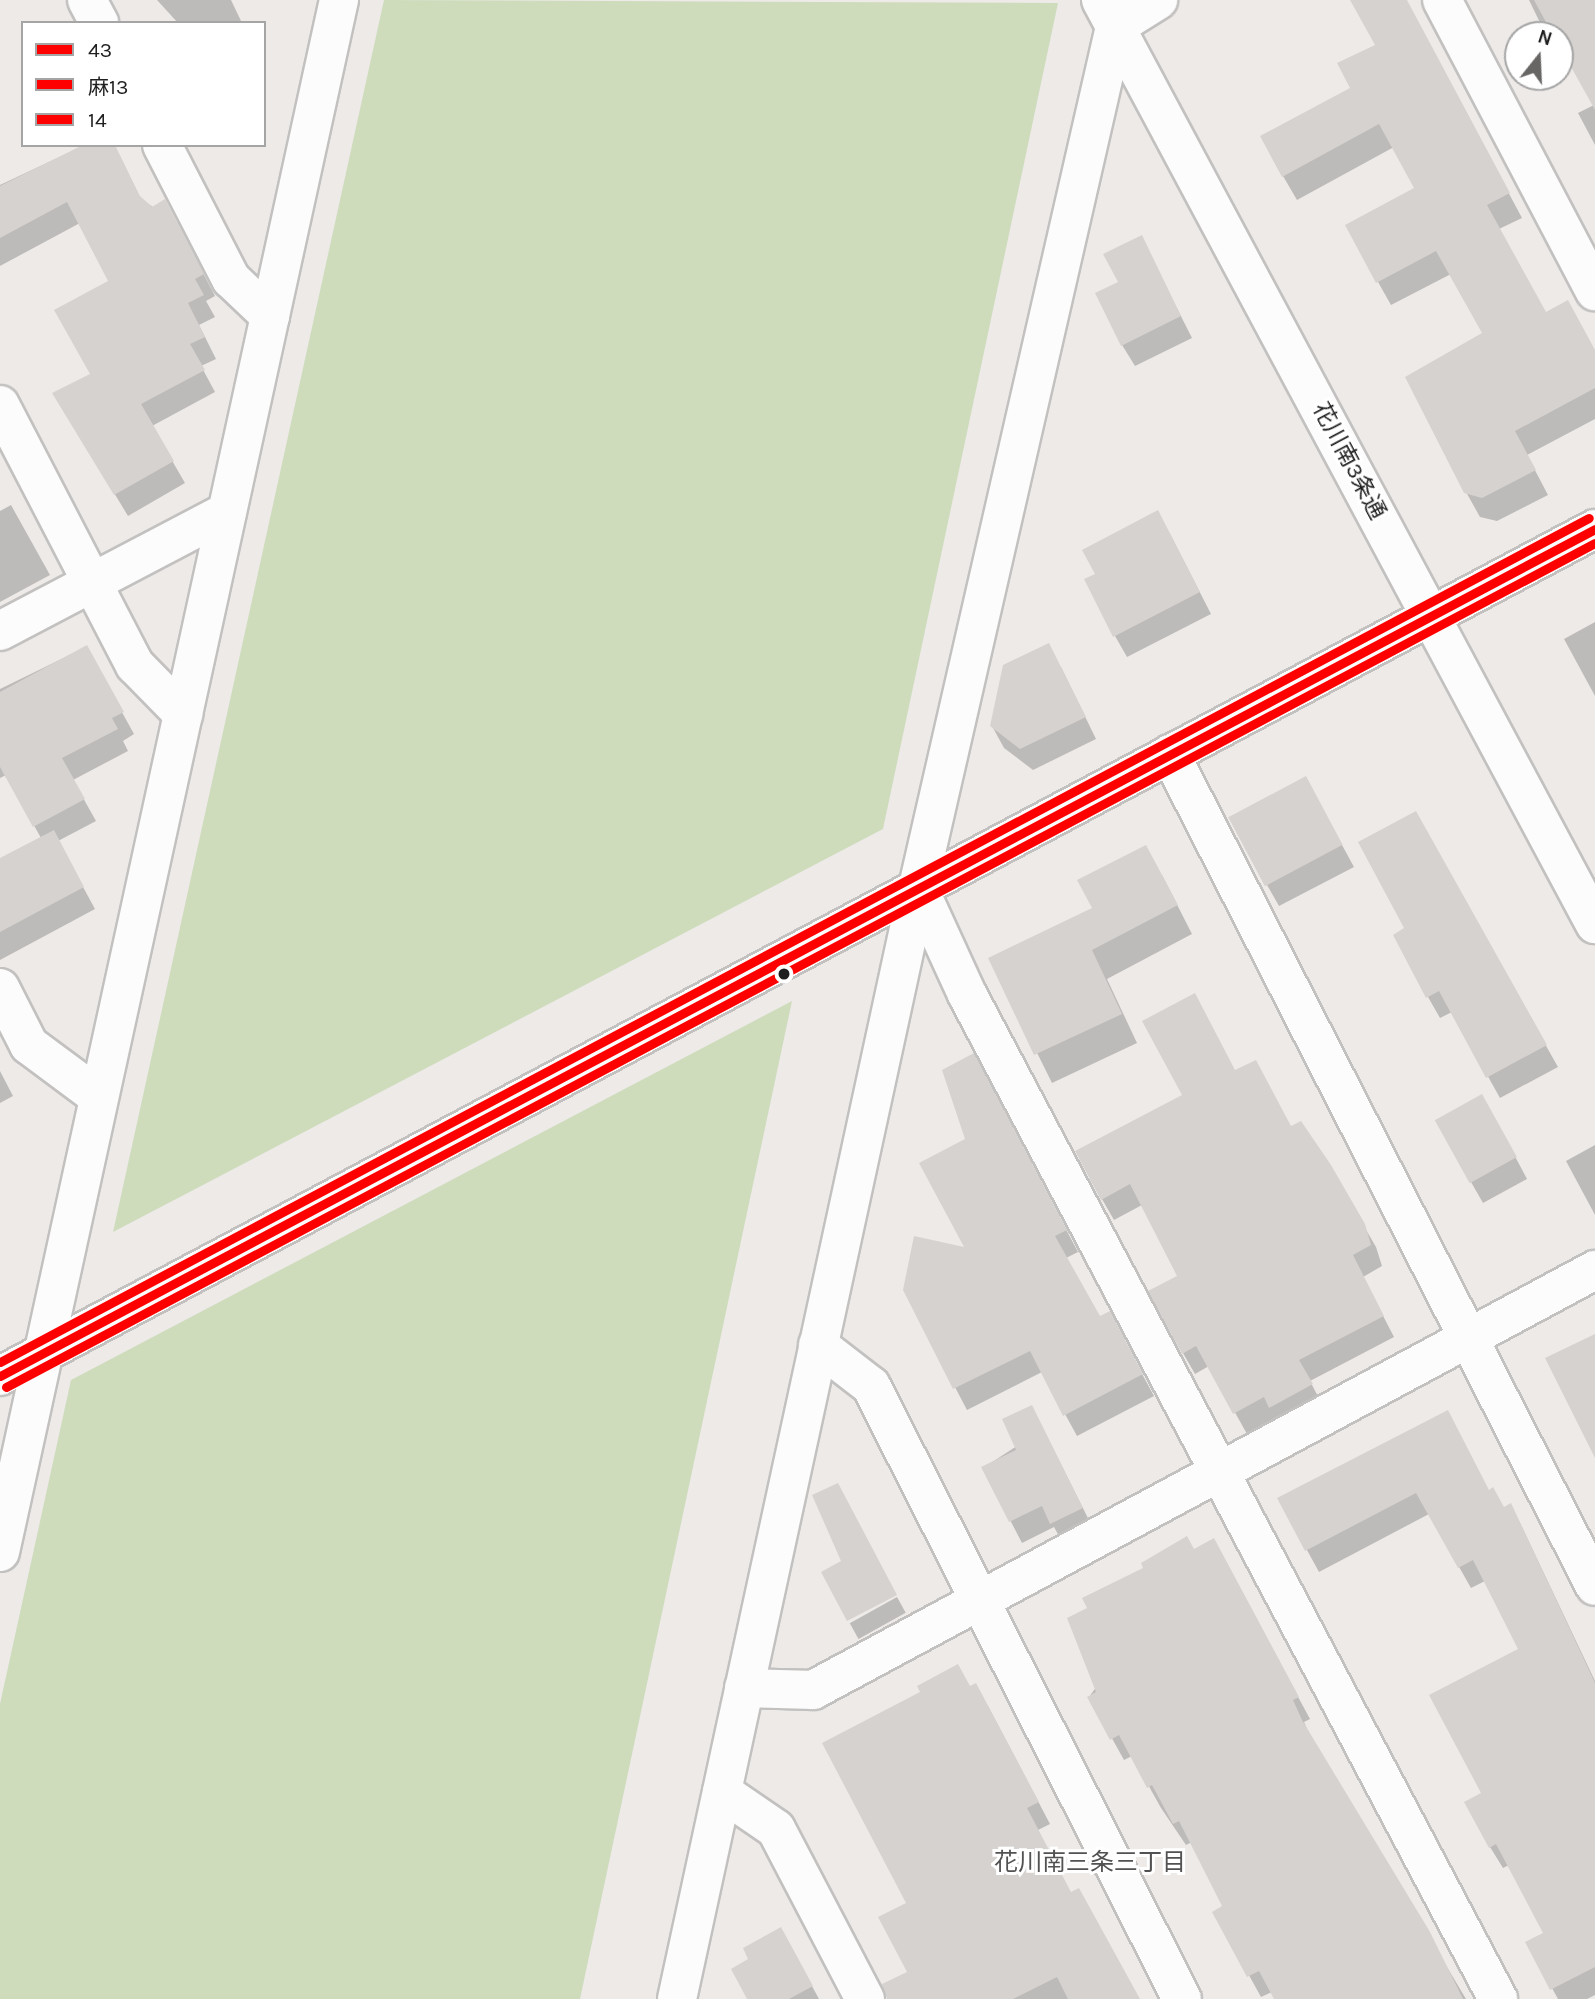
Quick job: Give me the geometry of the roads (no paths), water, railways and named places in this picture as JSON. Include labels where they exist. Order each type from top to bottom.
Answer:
[{"type":"street","points":[[87,0],[98,21]]},
{"type":"street","points":[[0,1552],[339,0]]},
{"type":"street","points":[[677,1999],[918,887],[1113,9],[1158,0]]},
{"type":"street","points":[[1442,0],[1595,291]]},
{"type":"street","name":"花川南3条通","points":[[1113,9],[1595,924]]},
{"type":"street","points":[[163,147],[231,279],[270,316]]},
{"type":"street","points":[[0,405],[135,664],[183,714]]},
{"type":"street","points":[[0,631],[227,512]]},
{"type":"street","points":[[0,1376],[1595,528]]},
{"type":"street","points":[[1170,754],[1595,1586]]},
{"type":"street","points":[[918,887],[967,994],[1498,1999]]},
{"type":"street","points":[[0,988],[29,1045],[99,1097]]},
{"type":"street","points":[[744,1688],[813,1690],[1595,1270]]},
{"type":"street","points":[[818,1345],[871,1386],[977,1602],[1182,1999]]},
{"type":"street","points":[[722,1792],[776,1829],[865,1999]]},
{"type":"district","name":"花川南三条三丁目","points":[[1090,1863]]}]
